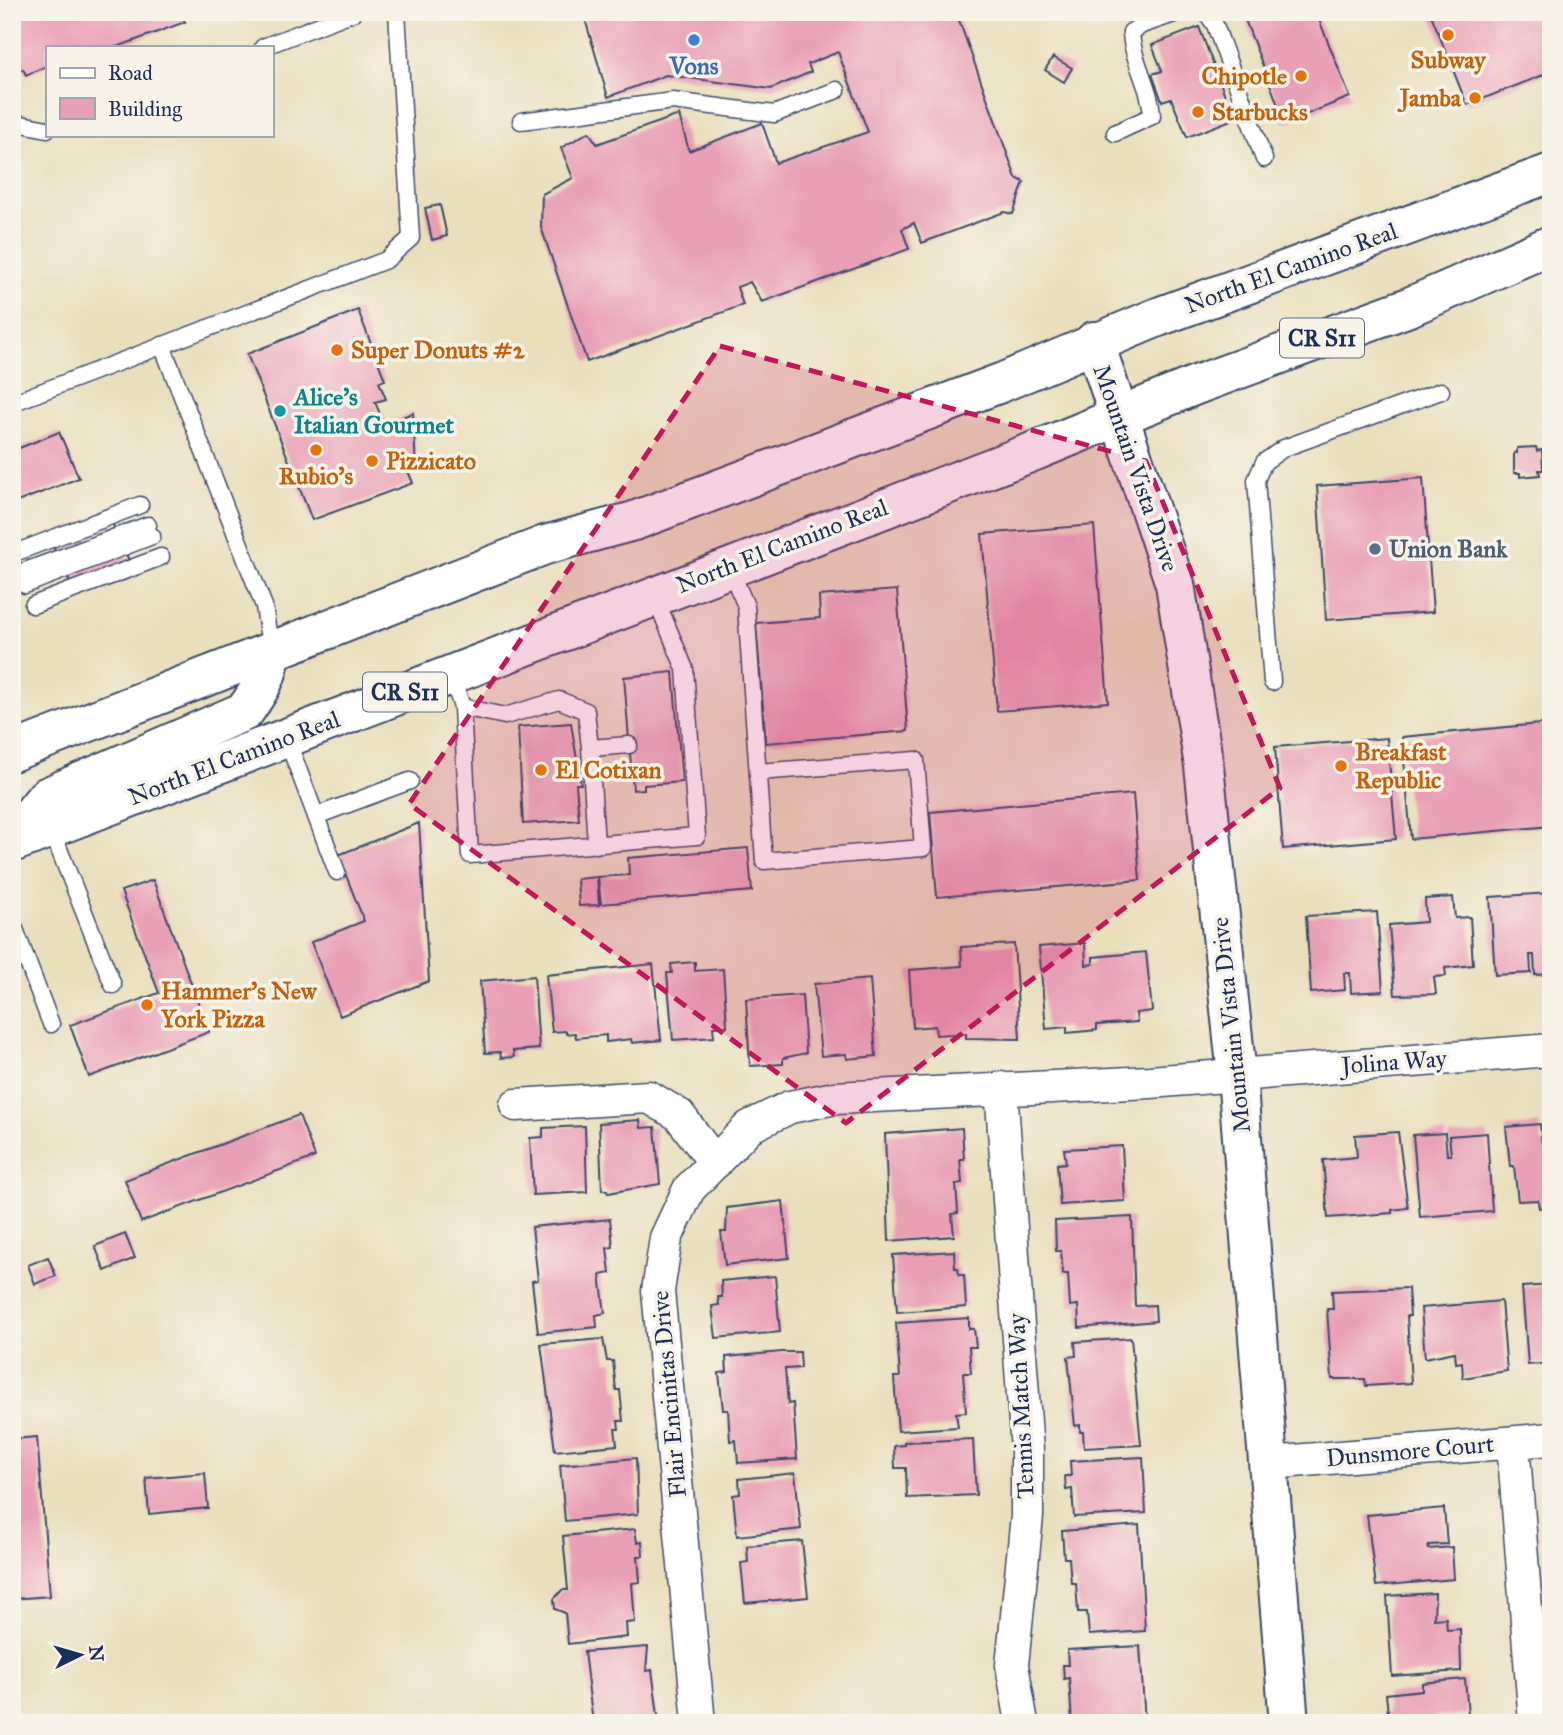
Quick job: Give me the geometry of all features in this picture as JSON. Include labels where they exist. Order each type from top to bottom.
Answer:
[{"type":"main road","name":"North El Camino Real","points":[[12,752],[545,545],[634,521],[980,390],[1094,341],[1551,173]]},
{"type":"main road","name":"North El Camino Real","points":[[12,841],[51,829],[286,737],[457,690],[654,595],[1196,385],[1409,307],[1551,245]]},
{"type":"main road","name":"Mountain Vista Drive","points":[[1094,341],[1175,584],[1204,766],[1237,1075],[1289,1723]]},
{"type":"main road","points":[[12,841],[46,797],[245,711],[264,684],[270,669],[271,653]]},
{"type":"street","name":"Jolina Way","points":[[1237,1075],[1551,1050]]},
{"type":"street","name":"Flair Encinitas Drive","points":[[699,1723],[658,1290],[666,1238],[689,1189],[749,1127],[790,1107],[835,1098],[1237,1075]]},
{"type":"street","name":"Tennis Match Way","points":[[1001,1088],[1027,1451],[1027,1516],[1012,1665],[1022,1723]]},
{"type":"street","points":[[516,1105],[649,1097],[679,1115],[715,1163]]},
{"type":"street","name":"Dunsmore Court","points":[[1270,1463],[1551,1440]]},
{"type":"street","points":[[1513,1443],[1535,1723]]},
{"type":"lane","points":[[266,46],[354,12]]},
{"type":"lane","points":[[12,403],[386,260],[411,238],[397,12]]},
{"type":"lane","points":[[1115,133],[1152,116],[1152,104],[1132,49],[1131,32],[1142,25],[1180,12]]},
{"type":"lane","points":[[1206,12],[1215,25],[1264,159]]},
{"type":"lane","points":[[521,121],[673,102],[774,114],[837,90]]},
{"type":"lane","points":[[12,122],[46,129]]},
{"type":"lane","points":[[162,345],[264,606],[271,653]]},
{"type":"lane","points":[[1272,682],[1256,480],[1264,462],[1292,446],[1441,391]]},
{"type":"lane","points":[[12,554],[140,505]]},
{"type":"lane","points":[[22,579],[150,531]]},
{"type":"lane","points":[[33,605],[161,557]]},
{"type":"lane","points":[[729,567],[746,606],[764,861],[923,848],[916,760],[758,772]]},
{"type":"lane","points":[[457,690],[470,855],[697,836],[685,740],[685,669],[654,595]]},
{"type":"lane","points":[[457,690],[505,716],[559,700],[586,711],[596,845]]},
{"type":"lane","points":[[286,737],[337,873]]},
{"type":"lane","points":[[590,748],[629,744]]},
{"type":"lane","points":[[316,816],[410,781]]},
{"type":"lane","points":[[51,829],[113,985]]},
{"type":"lane","points":[[12,921],[51,1024]]},
{"type":"highlighted area","points":[[720,346],[1146,461],[1280,788],[846,1123],[409,804]]},
{"type":"building","points":[[12,12],[180,12],[185,22],[120,46],[46,46],[46,66],[26,75],[23,69],[12,73]]},
{"type":"building","points":[[583,12],[956,12],[1016,178],[1024,182],[1013,214],[1004,212],[922,243],[914,223],[902,229],[909,249],[762,302],[750,282],[737,287],[743,305],[587,362],[541,227],[542,194],[573,178],[561,148],[589,132],[597,144],[679,115],[689,151],[762,123],[776,163],[868,132],[838,52],[808,64],[811,72],[771,89],[666,75],[608,97]]},
{"type":"building","points":[[1242,12],[1316,12],[1350,97],[1285,123]]},
{"type":"building","points":[[1430,12],[1544,12],[1551,29],[1551,72],[1467,105]]},
{"type":"building","points":[[1199,27],[1234,119],[1187,137],[1171,98],[1162,101],[1152,74],[1162,71],[1152,45]]},
{"type":"building","points":[[1053,57],[1072,68],[1064,82],[1045,70]]},
{"type":"building","points":[[440,205],[447,236],[432,240],[425,208]]},
{"type":"building","points":[[358,310],[385,380],[379,382],[386,399],[375,402],[384,424],[413,413],[416,468],[408,471],[413,483],[312,520],[247,354]]},
{"type":"building","points":[[59,432],[79,478],[12,504],[12,451]]},
{"type":"building","points":[[1536,447],[1537,451],[1542,450],[1543,470],[1539,470],[1540,475],[1520,477],[1520,473],[1514,473],[1514,453],[1517,453],[1517,448]]},
{"type":"building","name":"Union Bank","points":[[1423,478],[1433,612],[1326,620],[1317,486]]},
{"type":"building","points":[[108,514],[136,576],[76,596],[48,535]]},
{"type":"building","points":[[1094,525],[1108,702],[997,711],[982,534]]},
{"type":"building","points":[[897,590],[908,731],[766,743],[756,623],[820,618],[819,596]]},
{"type":"building","points":[[673,672],[682,782],[644,785],[644,789],[633,790],[624,677]]},
{"type":"building","points":[[571,723],[581,784],[576,784],[579,820],[523,824],[518,727]]},
{"type":"building","points":[[1551,723],[1551,826],[1411,839],[1402,737]]},
{"type":"building","points":[[1387,738],[1396,839],[1283,849],[1275,747]]},
{"type":"building","points":[[1133,794],[1140,880],[937,897],[930,812]]},
{"type":"building","points":[[419,823],[429,981],[340,1016],[311,942],[364,921],[338,855]]},
{"type":"building","points":[[748,848],[752,891],[601,904],[598,877],[629,875],[628,858]]},
{"type":"building","points":[[597,877],[599,905],[579,906],[577,879]]},
{"type":"building","points":[[153,880],[209,1032],[89,1077],[70,1025],[159,993],[121,891]]},
{"type":"building","points":[[1551,893],[1551,974],[1535,975],[1534,955],[1530,955],[1531,973],[1495,975],[1490,897]]},
{"type":"building","points":[[1453,897],[1455,918],[1470,917],[1473,965],[1445,968],[1446,976],[1434,977],[1436,994],[1395,995],[1389,925],[1426,922],[1425,899]]},
{"type":"building","points":[[1377,912],[1383,991],[1351,993],[1350,973],[1344,973],[1345,990],[1311,993],[1306,916]]},
{"type":"building","points":[[1085,943],[1086,965],[1093,964],[1093,957],[1146,952],[1152,1011],[1136,1013],[1137,1022],[1097,1025],[1097,1030],[1067,1033],[1067,1027],[1046,1029],[1039,947]]},
{"type":"building","points":[[1014,944],[1020,1039],[966,1038],[966,1033],[936,1035],[935,1026],[913,1028],[909,970],[962,966],[961,947]]},
{"type":"building","points":[[695,962],[695,971],[723,969],[727,1026],[713,1027],[714,1037],[673,1040],[667,973],[672,973],[671,964]]},
{"type":"building","points":[[653,964],[661,1040],[606,1042],[606,1035],[576,1038],[575,1033],[552,1032],[546,975]]},
{"type":"building","points":[[534,976],[539,1049],[513,1051],[514,1057],[501,1058],[500,1052],[485,1053],[480,981]]},
{"type":"building","points":[[870,979],[876,1056],[847,1059],[846,1054],[821,1056],[814,984]]},
{"type":"building","points":[[802,995],[806,1053],[783,1058],[783,1064],[750,1066],[746,999]]},
{"type":"building","points":[[299,1115],[315,1157],[141,1222],[125,1180]]},
{"type":"building","points":[[640,1120],[641,1128],[655,1127],[660,1184],[608,1193],[607,1190],[602,1190],[599,1123]]},
{"type":"building","points":[[1540,1124],[1542,1143],[1551,1143],[1551,1207],[1539,1208],[1538,1200],[1518,1201],[1514,1166],[1510,1166],[1506,1127]]},
{"type":"building","points":[[585,1126],[587,1192],[533,1195],[530,1138],[543,1137],[543,1128]]},
{"type":"building","points":[[962,1128],[964,1159],[960,1159],[962,1183],[956,1184],[958,1213],[952,1214],[954,1236],[889,1241],[885,1134]]},
{"type":"building","points":[[1398,1132],[1408,1208],[1392,1210],[1392,1213],[1328,1218],[1323,1160],[1357,1157],[1355,1135]]},
{"type":"building","points":[[1445,1133],[1447,1155],[1451,1155],[1449,1136],[1487,1133],[1492,1211],[1420,1217],[1413,1135]]},
{"type":"building","points":[[1122,1146],[1125,1201],[1060,1205],[1057,1164],[1066,1163],[1064,1149]]},
{"type":"building","points":[[783,1201],[789,1258],[725,1265],[721,1232],[726,1232],[727,1208]]},
{"type":"building","points":[[1132,1217],[1135,1306],[1155,1305],[1156,1321],[1079,1328],[1078,1305],[1070,1306],[1068,1274],[1063,1274],[1061,1251],[1056,1251],[1055,1221]]},
{"type":"building","points":[[610,1219],[613,1247],[607,1248],[610,1273],[600,1275],[605,1313],[596,1315],[597,1327],[538,1333],[532,1281],[538,1280],[532,1227]]},
{"type":"building","points":[[125,1234],[135,1258],[105,1271],[95,1246]]},
{"type":"building","points":[[954,1251],[955,1268],[958,1268],[959,1275],[964,1275],[966,1307],[897,1312],[893,1255]]},
{"type":"building","points":[[48,1257],[56,1276],[35,1284],[28,1265]]},
{"type":"building","points":[[775,1276],[780,1332],[716,1338],[712,1306],[719,1305],[718,1297],[722,1297],[721,1281]]},
{"type":"building","points":[[1551,1285],[1551,1363],[1528,1365],[1522,1287]]},
{"type":"building","points":[[1408,1288],[1411,1383],[1366,1386],[1365,1379],[1332,1379],[1327,1309],[1333,1309],[1332,1291]]},
{"type":"building","points":[[1501,1301],[1507,1371],[1463,1378],[1462,1362],[1456,1363],[1455,1352],[1425,1358],[1421,1308]]},
{"type":"building","points":[[969,1318],[969,1329],[974,1329],[976,1347],[969,1347],[971,1373],[963,1373],[966,1412],[956,1413],[958,1427],[898,1431],[894,1377],[900,1377],[896,1323]]},
{"type":"building","points":[[1131,1338],[1141,1445],[1084,1448],[1083,1432],[1080,1432],[1080,1425],[1075,1426],[1068,1357],[1076,1356],[1075,1342]]},
{"type":"building","points":[[603,1339],[607,1361],[613,1361],[616,1390],[620,1390],[623,1421],[618,1421],[619,1429],[615,1429],[617,1445],[555,1451],[541,1344]]},
{"type":"building","points":[[800,1352],[801,1368],[785,1369],[788,1404],[793,1403],[797,1459],[738,1463],[736,1440],[730,1441],[728,1410],[723,1410],[719,1373],[727,1372],[726,1357]]},
{"type":"building","points":[[37,1437],[50,1596],[12,1599],[12,1439]]},
{"type":"building","points":[[973,1439],[976,1495],[907,1498],[906,1468],[895,1468],[894,1446],[904,1445],[904,1442]]},
{"type":"building","points":[[1143,1457],[1146,1513],[1074,1517],[1072,1489],[1066,1490],[1065,1476],[1071,1476],[1070,1461]]},
{"type":"building","points":[[636,1458],[638,1514],[565,1521],[560,1465]]},
{"type":"building","points":[[205,1473],[208,1508],[149,1514],[146,1478]]},
{"type":"building","points":[[795,1473],[801,1529],[737,1536],[733,1495],[740,1494],[739,1479]]},
{"type":"building","points":[[1444,1508],[1447,1544],[1428,1545],[1429,1549],[1452,1547],[1454,1579],[1376,1586],[1367,1515]]},
{"type":"building","points":[[1139,1525],[1145,1631],[1089,1635],[1087,1612],[1078,1612],[1076,1583],[1071,1583],[1069,1558],[1064,1558],[1062,1531]]},
{"type":"building","points":[[635,1529],[637,1543],[642,1542],[643,1556],[638,1556],[640,1582],[632,1583],[635,1622],[626,1623],[627,1637],[568,1644],[565,1613],[555,1609],[554,1599],[562,1590],[568,1590],[563,1536]]},
{"type":"building","points":[[802,1541],[808,1597],[745,1603],[741,1563],[748,1562],[747,1546]]},
{"type":"building","points":[[1435,1593],[1434,1619],[1446,1618],[1447,1630],[1460,1629],[1461,1671],[1392,1676],[1387,1596]]},
{"type":"building","points":[[1140,1646],[1145,1723],[1072,1723],[1069,1678],[1064,1679],[1063,1665],[1068,1665],[1067,1650]]},
{"type":"building","points":[[648,1647],[646,1671],[652,1670],[659,1723],[593,1723],[584,1652]]},
{"type":"building","points":[[1465,1679],[1468,1714],[1434,1717],[1435,1723],[1384,1723],[1383,1713],[1388,1713],[1386,1694],[1422,1690],[1422,1683]]},
{"type":"place","name":"Subway","points":[[1448,35]]},
{"type":"place","name":"Vons","points":[[694,40]]},
{"type":"place","name":"Chipotle","points":[[1301,76]]},
{"type":"place","name":"Jamba","points":[[1475,98]]},
{"type":"place","name":"Starbucks","points":[[1198,112]]},
{"type":"place","name":"Super Donuts #2","points":[[337,350]]},
{"type":"place","name":"Alice's Italian Gourmet","points":[[280,411]]},
{"type":"place","name":"Rubio's","points":[[316,450]]},
{"type":"place","name":"Pizzicato","points":[[372,461]]},
{"type":"place","name":"Union Bank","points":[[1375,549]]},
{"type":"place","name":"Breakfast Republic","points":[[1341,766]]},
{"type":"place","name":"El Cotixan","points":[[541,770]]},
{"type":"place","name":"Hammer's New York Pizza","points":[[147,1005]]}]
